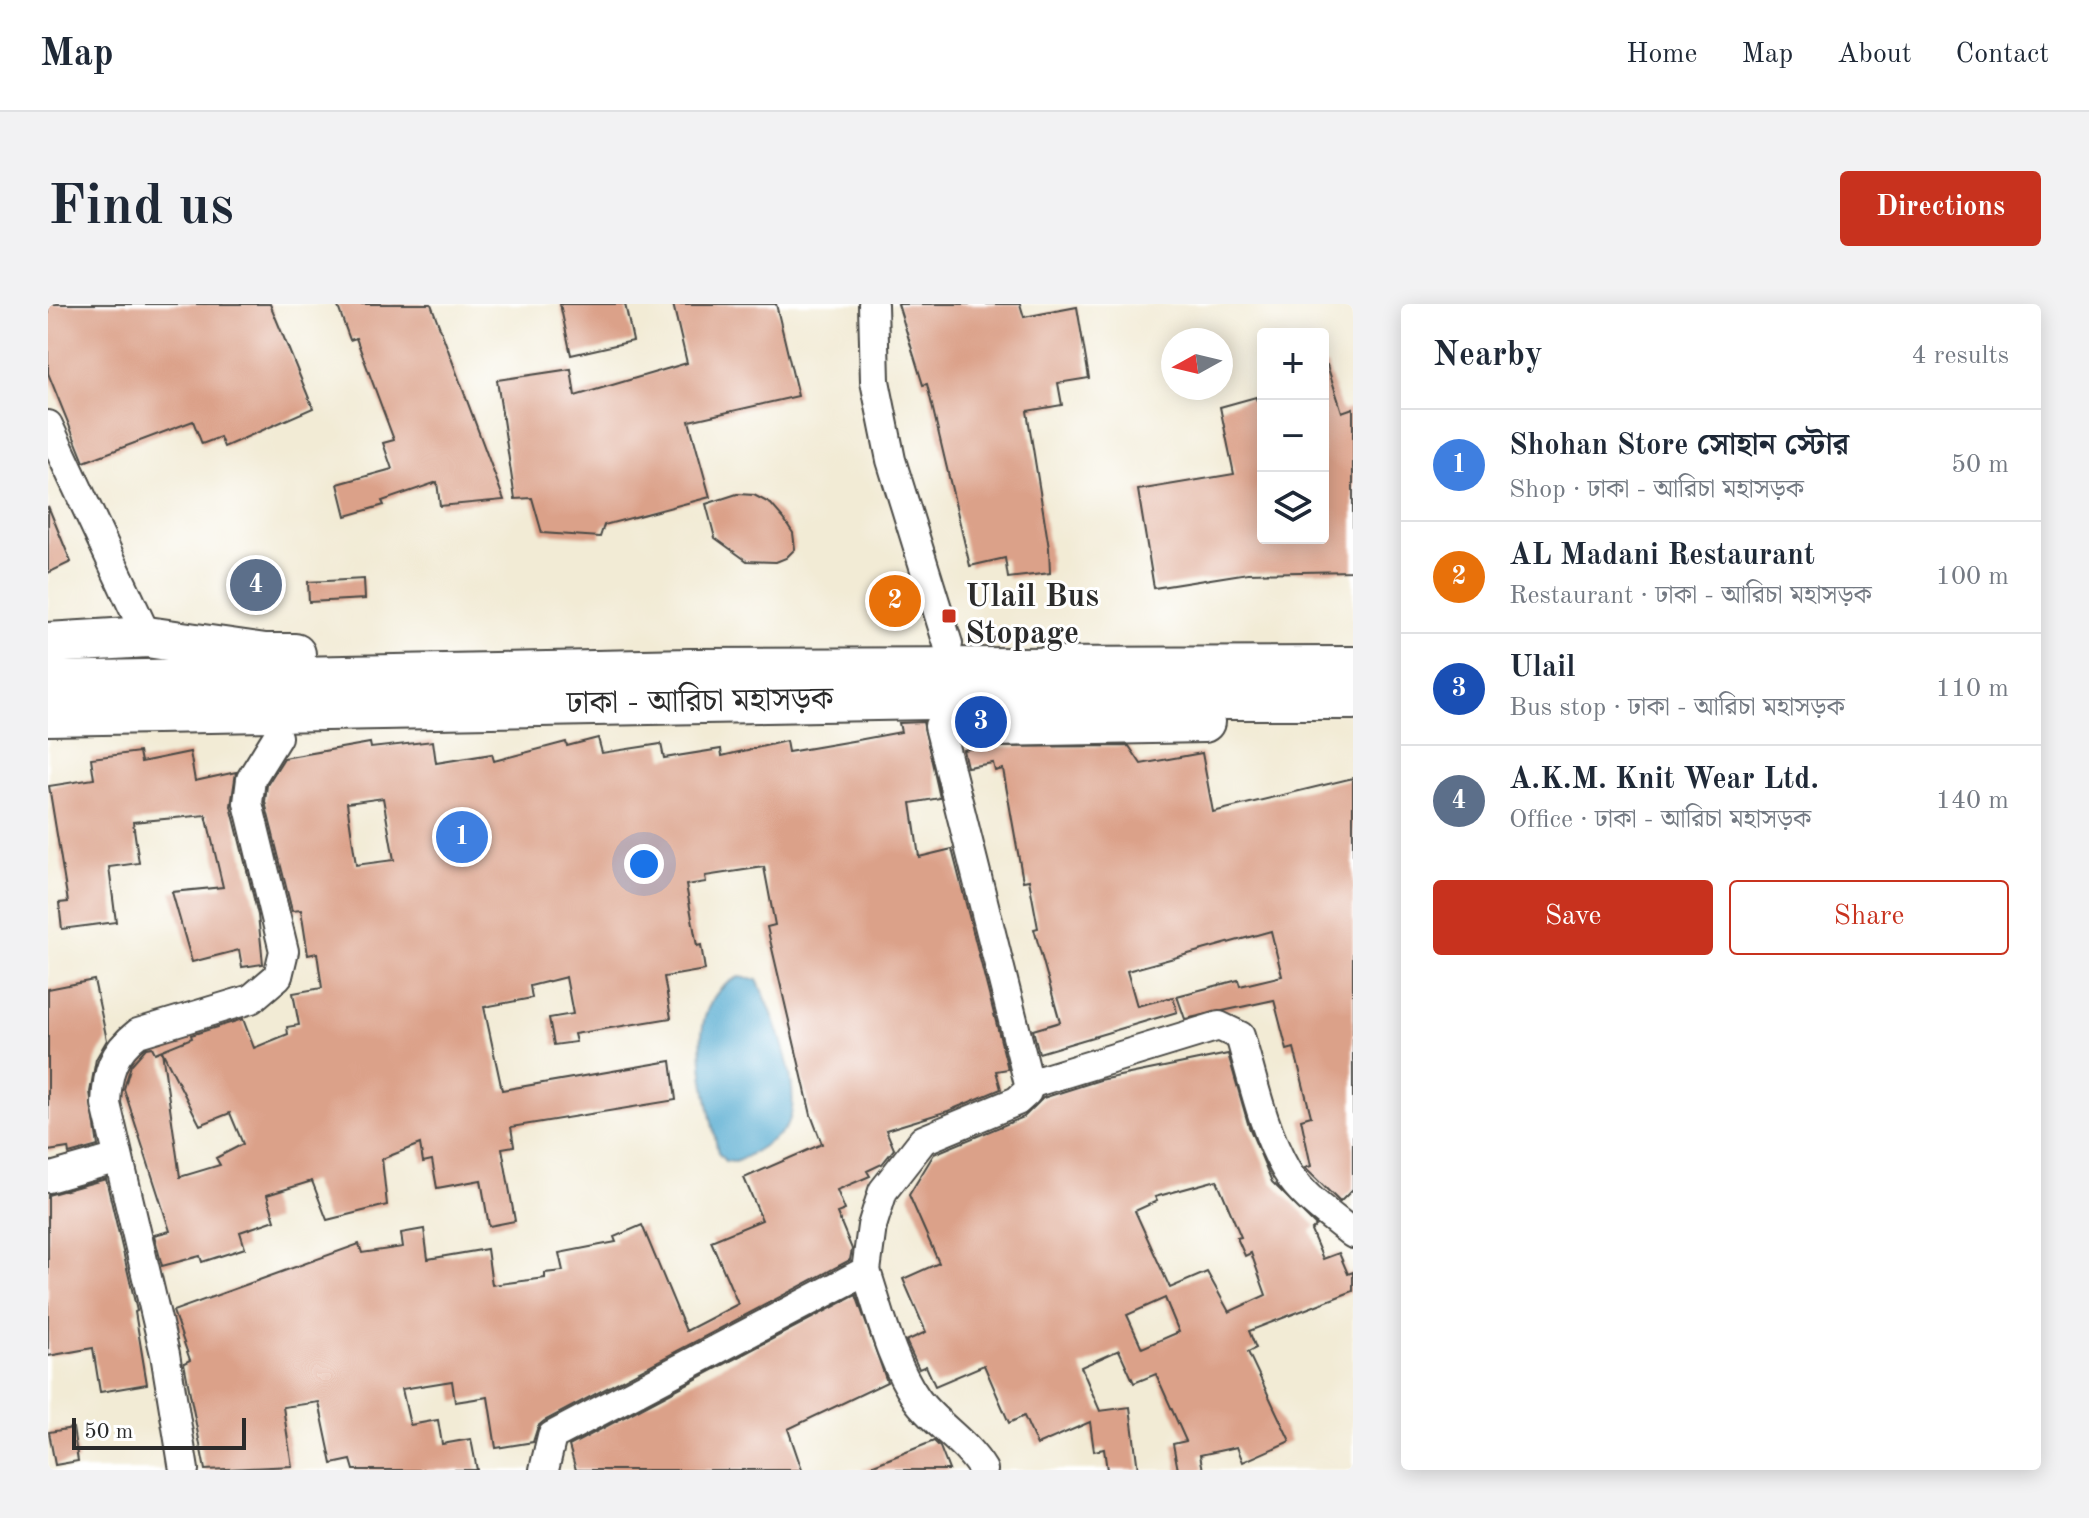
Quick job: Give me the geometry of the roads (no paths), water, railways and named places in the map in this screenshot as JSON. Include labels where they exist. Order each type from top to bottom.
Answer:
[{"type":"highway","points":[[48,643],[147,637],[265,654],[948,644],[1247,648],[1343,683]]},
{"type":"highway","name":"ঢাকা - আরিচা মহাসড়ক","points":[[48,682],[691,669],[1343,683]]},
{"type":"highway","points":[[48,742],[1206,722],[1343,683]]},
{"type":"highway","name":"ঢাকা - আরিচা মহাসড়ক","points":[[48,715],[978,699],[1343,683]]},
{"type":"street","points":[[873,304],[875,381],[891,460],[948,644]]},
{"type":"street","points":[[48,425],[147,637]]},
{"type":"street","points":[[939,726],[1029,1084],[1027,1092],[1017,1101],[923,1140],[883,1191],[872,1226],[866,1271],[891,1344],[916,1399],[948,1428],[983,1470]]},
{"type":"street","points":[[184,1470],[165,1354],[106,1104],[107,1074],[125,1043],[138,1033],[251,999],[271,985],[284,963],[284,951],[248,803],[251,779],[277,737]]},
{"type":"street","points":[[1029,1084],[1219,1026],[1229,1029],[1240,1036],[1266,1123],[1287,1171],[1306,1194],[1353,1234]]},
{"type":"street","points":[[48,1178],[118,1158]]},
{"type":"street","points":[[544,1470],[552,1436],[866,1271]]},
{"type":"water","points":[[739,977],[757,980],[785,1053],[792,1095],[786,1127],[762,1147],[735,1162],[725,1161],[718,1153],[704,1081],[702,1031],[708,1008],[720,990]]},
{"type":"place","name":"A.K.M. Knit Wear Ltd.","points":[[256,585]]},
{"type":"place","name":"AL Madani Restaurant","points":[[895,601]]},
{"type":"place","name":"Ulail Bus Stopage","points":[[949,616]]},
{"type":"place","name":"Ulail","points":[[981,722]]},
{"type":"place","name":"Shohan Store সোহান স্টোর","points":[[462,837]]}]
